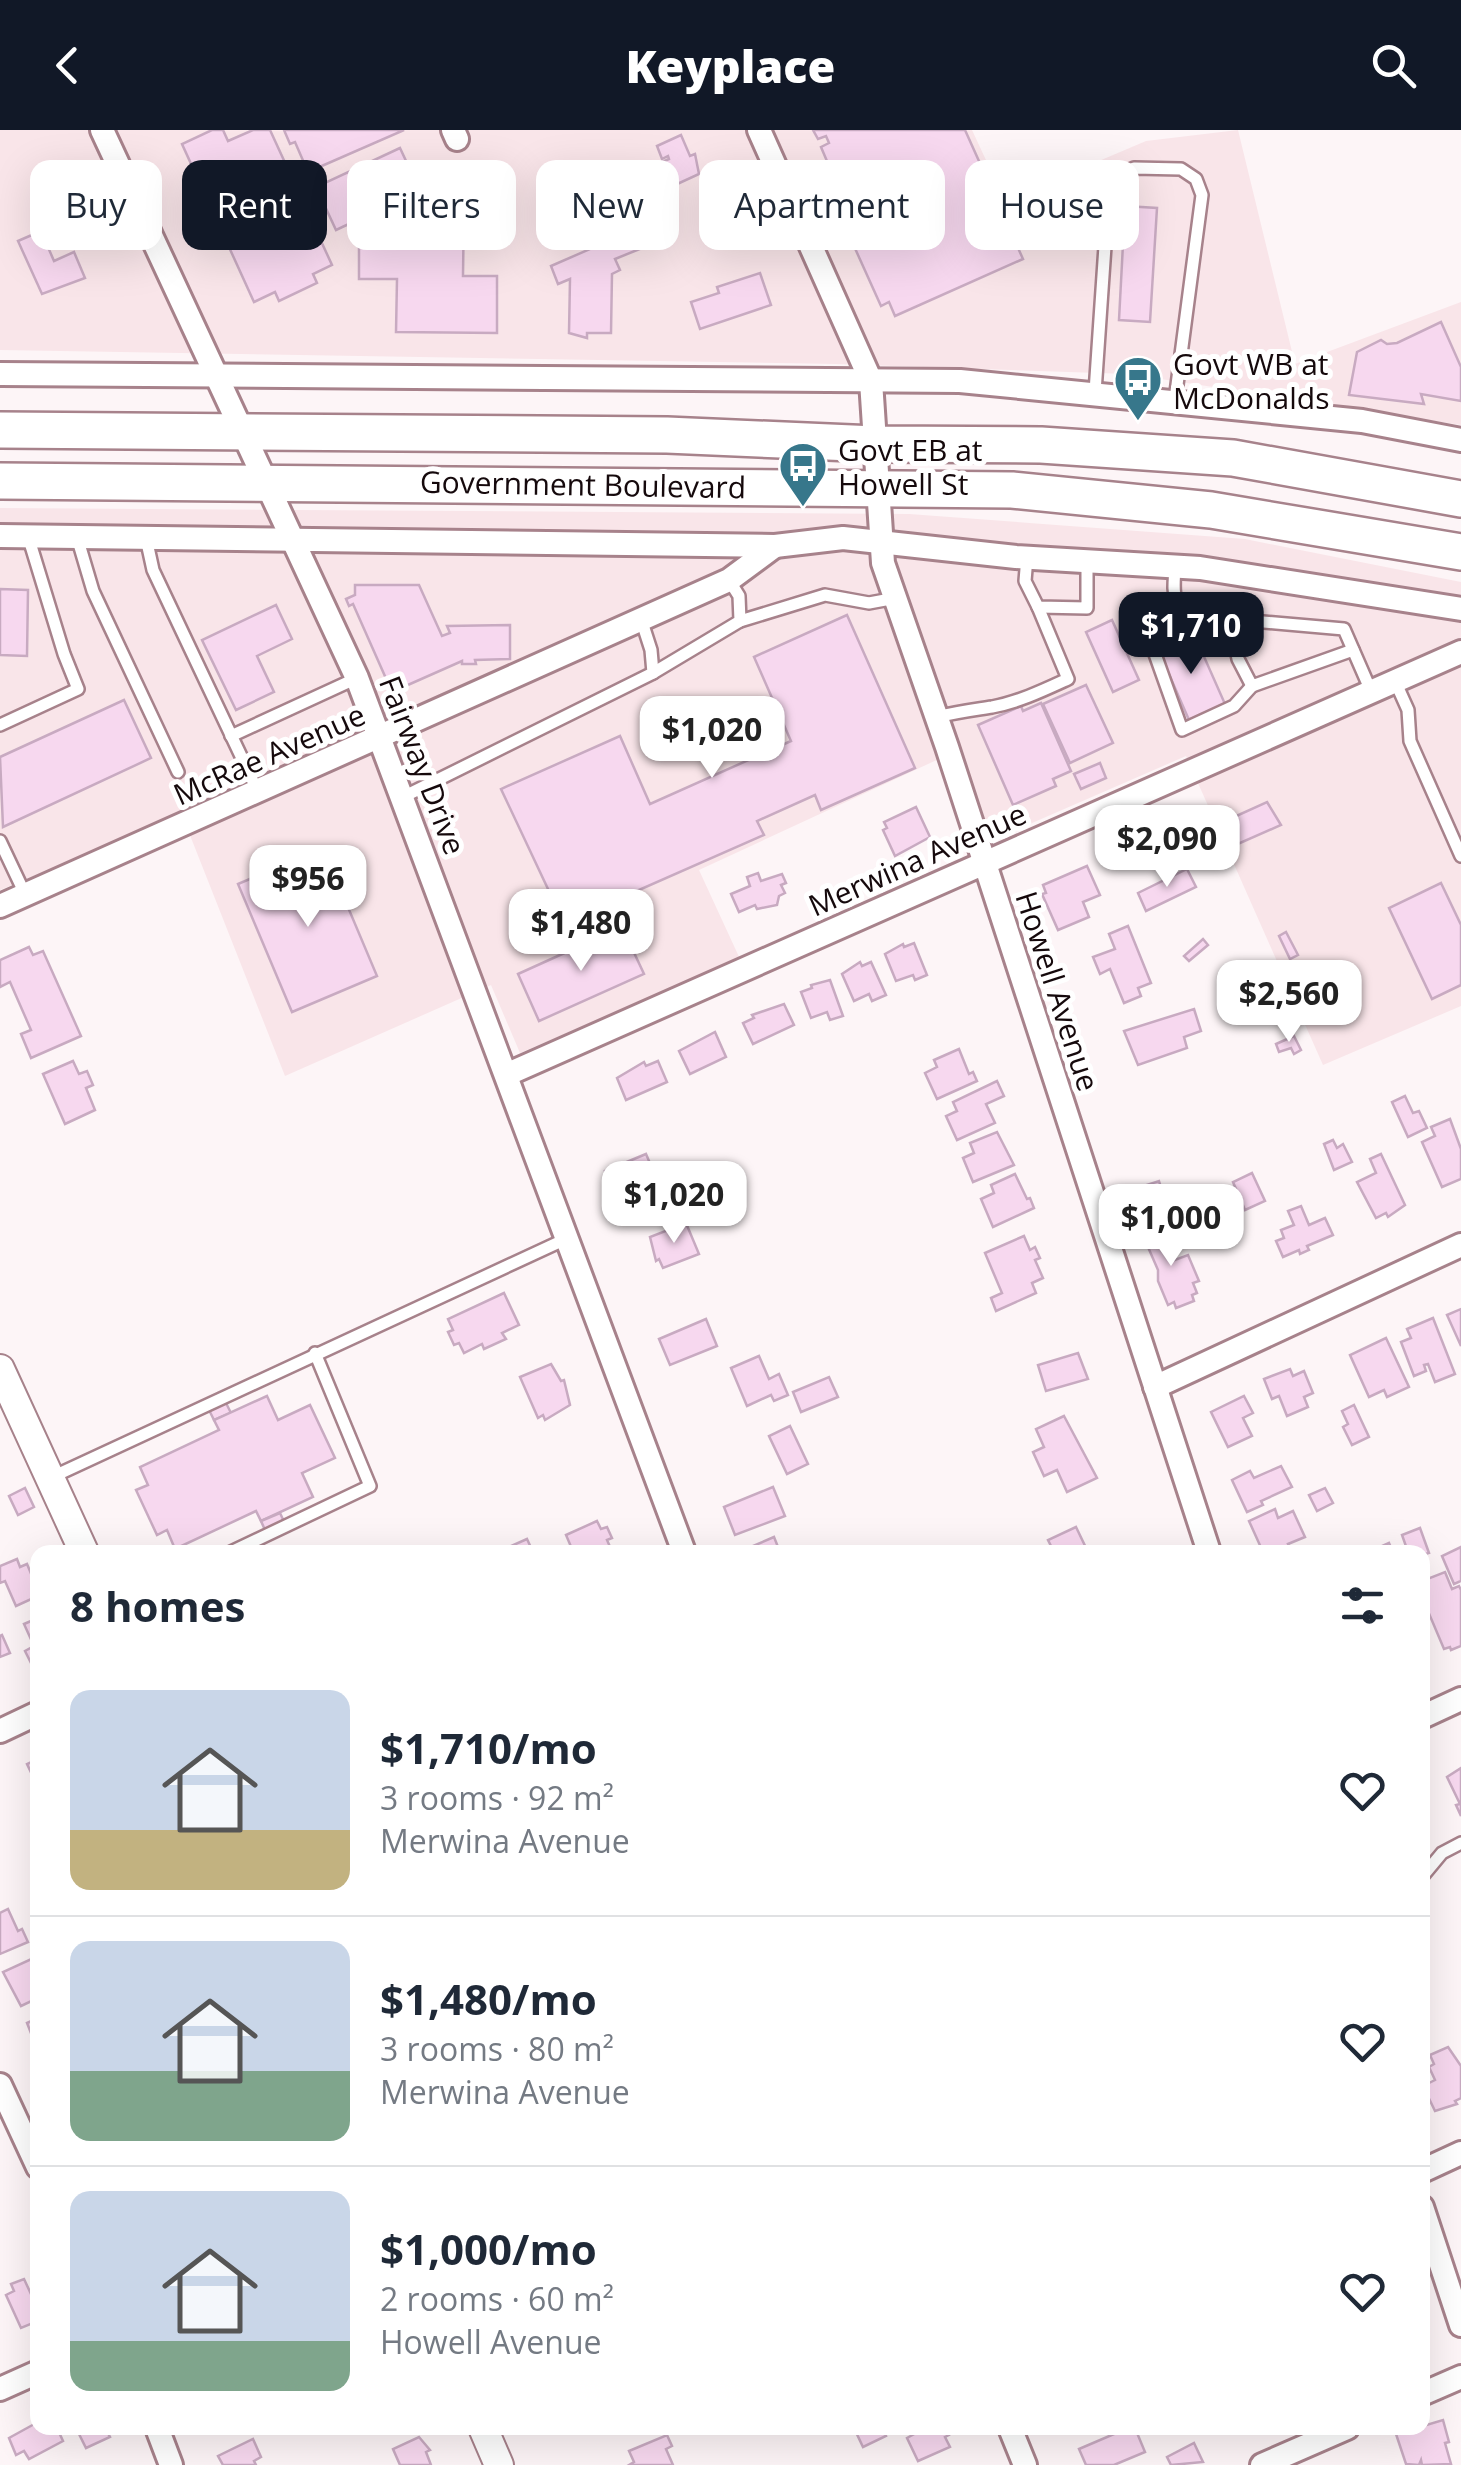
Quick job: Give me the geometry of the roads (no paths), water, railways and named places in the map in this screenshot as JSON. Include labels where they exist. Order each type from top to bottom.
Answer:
[{"type":"main road","name":"Government Boulevard","points":[[0,430],[667,434],[875,444],[1041,446],[1234,458],[1461,499]]},
{"type":"main road","name":"Government Boulevard","points":[[0,481],[1012,490],[1211,510],[1461,552]]},
{"type":"street","name":"Fairway Drive","points":[[102,130],[357,678],[681,1545]]},
{"type":"street","points":[[759,130],[871,382]]},
{"type":"street","points":[[0,374],[960,381],[1362,421],[1461,440]]},
{"type":"street","name":"Howell Avenue","points":[[871,382],[883,562],[1207,1545]]},
{"type":"street","points":[[0,536],[775,546],[843,538],[1027,558],[1175,566],[1461,609]]},
{"type":"street","name":"McRae Avenue","points":[[0,906],[729,580],[775,546]]},
{"type":"street","name":"Merwina Avenue","points":[[508,1074],[1461,652]]},
{"type":"street","points":[[1155,1387],[1461,1245]]},
{"type":"street","points":[[0,1369],[81,1545]]},
{"type":"street","points":[[1430,1713],[1461,1699]]},
{"type":"street","points":[[0,1731],[30,1716]]},
{"type":"street","points":[[0,2085],[30,2150]]},
{"type":"street","points":[[1430,2167],[1461,2153]]},
{"type":"street","points":[[1430,2231],[1461,2325]]},
{"type":"street","points":[[0,2388],[30,2375]]},
{"type":"street","points":[[1430,2391],[1461,2377]]},
{"type":"street","points":[[159,2435],[171,2465]]},
{"type":"street","points":[[486,2435],[499,2465]]},
{"type":"street","points":[[1013,2435],[1025,2465]]},
{"type":"street","points":[[1273,2460],[1331,2435]]},
{"type":"lane","points":[[1095,392],[1108,188],[1121,174],[1134,168],[1181,170],[1196,178],[1202,195],[1176,400]]},
{"type":"lane","points":[[0,725],[78,689],[28,536]]},
{"type":"lane","points":[[77,537],[93,591],[178,772]]},
{"type":"lane","points":[[146,538],[152,570],[258,792]]},
{"type":"lane","points":[[937,717],[1021,699],[1068,680],[1026,581],[1027,558]]},
{"type":"lane","points":[[1038,608],[1087,608],[1087,560]]},
{"type":"lane","points":[[1175,566],[1174,596],[1181,608]]},
{"type":"lane","points":[[729,580],[739,596],[740,621]]},
{"type":"lane","points":[[403,797],[653,673],[740,621],[825,595],[868,604],[896,598]]},
{"type":"lane","points":[[1353,650],[1252,686],[1234,706],[1182,730],[1138,609],[1181,608],[1196,616],[1344,629],[1371,691]]},
{"type":"lane","points":[[1230,619],[1238,659],[1252,686]]},
{"type":"lane","points":[[641,620],[653,673]]},
{"type":"lane","points":[[231,736],[357,678]]},
{"type":"lane","points":[[1394,681],[1408,710],[1410,741],[1461,856]]},
{"type":"lane","points":[[0,841],[25,894]]},
{"type":"lane","points":[[50,1478],[569,1238]]},
{"type":"lane","points":[[247,1545],[370,1486],[315,1353]]},
{"type":"lane","points":[[1430,1868],[1442,1854],[1461,1843]]},
{"type":"place","name":"Govt WB at McDonalds","points":[[1138,422]]},
{"type":"place","name":"Govt EB at Howell St","points":[[803,508]]}]
